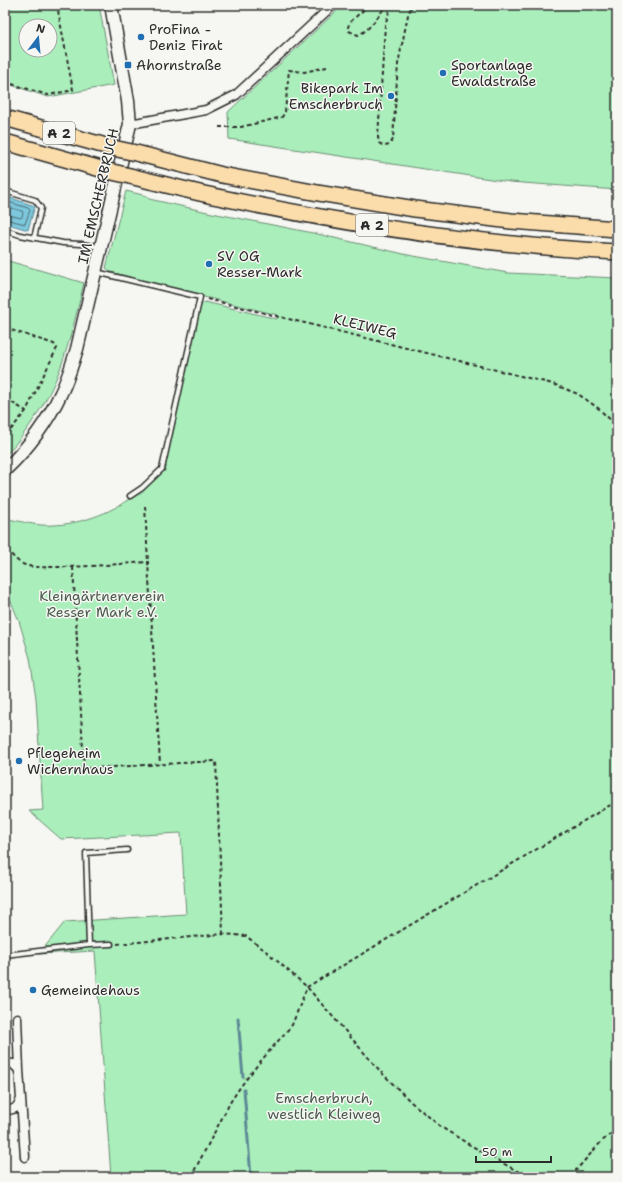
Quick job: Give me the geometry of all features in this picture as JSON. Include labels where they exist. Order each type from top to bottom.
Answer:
[{"type":"highway","name":"A 2","points":[[5,118],[113,148],[222,175],[318,194],[416,209],[512,221],[617,229]]},
{"type":"highway","name":"A 2","points":[[5,142],[108,171],[217,197],[315,216],[510,244],[617,252]]},
{"type":"street","points":[[112,5],[128,101],[130,124]]},
{"type":"street","name":"IM EMSCHERBRUCH","points":[[5,470],[17,459],[34,438],[51,413],[62,393],[77,349],[130,124],[206,110],[236,95],[333,5]]},
{"type":"street","points":[[17,1018],[18,1070],[25,1157]]},
{"type":"street","points":[[5,1063],[13,1064],[18,1070]]},
{"type":"street","points":[[5,1110],[13,1110],[18,1106],[20,1101]]},
{"type":"lane","points":[[5,191],[35,200],[42,208],[34,238]]},
{"type":"lane","points":[[5,230],[34,238],[101,248]]},
{"type":"lane","points":[[95,272],[200,297],[162,469],[142,488],[130,496]]},
{"type":"lane","points":[[89,945],[86,853],[128,850]]},
{"type":"lane","points":[[5,955],[89,945],[112,944]]},
{"type":"path","points":[[5,6],[12,5]]},
{"type":"path","points":[[5,82],[48,95],[73,90],[57,5]]},
{"type":"path","points":[[369,5],[350,22],[348,27],[349,31],[358,35],[364,32],[384,8],[387,7],[390,9],[385,25],[378,137],[379,143],[384,146],[390,145],[393,139],[398,64],[408,15],[412,5]]},
{"type":"path","points":[[219,127],[241,127],[282,117],[285,112],[289,70],[304,72],[327,67]]},
{"type":"path","name":"KLEIWEG","points":[[200,297],[553,384],[578,394],[598,408],[617,426]]},
{"type":"path","points":[[5,328],[54,344],[57,348],[26,411],[5,437]]},
{"type":"path","points":[[5,400],[26,411]]},
{"type":"path","points":[[145,506],[160,764]]},
{"type":"path","points":[[5,542],[7,549],[13,556],[23,564],[33,567],[73,567],[148,562]]},
{"type":"path","points":[[73,567],[84,768]]},
{"type":"path","points":[[43,771],[216,761],[223,934]]},
{"type":"path","points":[[191,1177],[231,1101],[259,1063],[292,1025],[307,987],[617,801]]},
{"type":"path","points":[[112,944],[223,934],[246,936],[307,987],[380,1071],[411,1102],[441,1127],[528,1177]]},
{"type":"path","points":[[570,1177],[601,1142],[617,1129]]},
{"type":"green space","points":[[5,5],[99,5],[114,85],[48,97],[5,83]]},
{"type":"green space","name":"Sportanlage Ewaldstraße","points":[[343,5],[617,5],[617,190],[510,182],[229,139],[228,112]]},
{"type":"green space","points":[[126,191],[147,196],[149,199],[212,213],[313,233],[408,255],[508,273],[617,278],[617,1177],[111,1177],[95,951],[39,954],[65,922],[186,914],[181,833],[61,839],[29,811],[43,810],[36,698],[30,658],[19,621],[5,587],[5,521],[8,519],[41,525],[76,522],[110,511],[129,499],[167,467],[164,466],[200,306],[205,302],[277,319],[278,315],[111,272],[106,268]]},
{"type":"green space","points":[[5,260],[84,283],[70,337],[60,369],[50,393],[22,436],[5,456]]},
{"type":"water","points":[[5,196],[35,206],[28,230],[5,223]]},
{"type":"waterway","points":[[238,1018],[243,1077]]},
{"type":"waterway","points":[[244,1090],[251,1177]]},
{"type":"place","name":"ProFina - Deniz Firat","points":[[141,37]]},
{"type":"place","name":"Ahornstraße","points":[[128,65]]},
{"type":"place","name":"Sportanlage Ewaldstraße","points":[[443,73]]},
{"type":"place","name":"Bikepark Im Emscherbruch","points":[[391,96]]},
{"type":"place","name":"SV OG Resser-Mark","points":[[209,264]]},
{"type":"place","name":"Pflegeheim Wichernhaus","points":[[19,761]]},
{"type":"place","name":"Gemeindehaus","points":[[33,990]]},
{"type":"park label","name":"Kleingärtnerverein Resser Mark e.V.","points":[[102,604]]},
{"type":"park label","name":"Emscherbruch, westlich Kleiweg","points":[[324,1106]]}]
